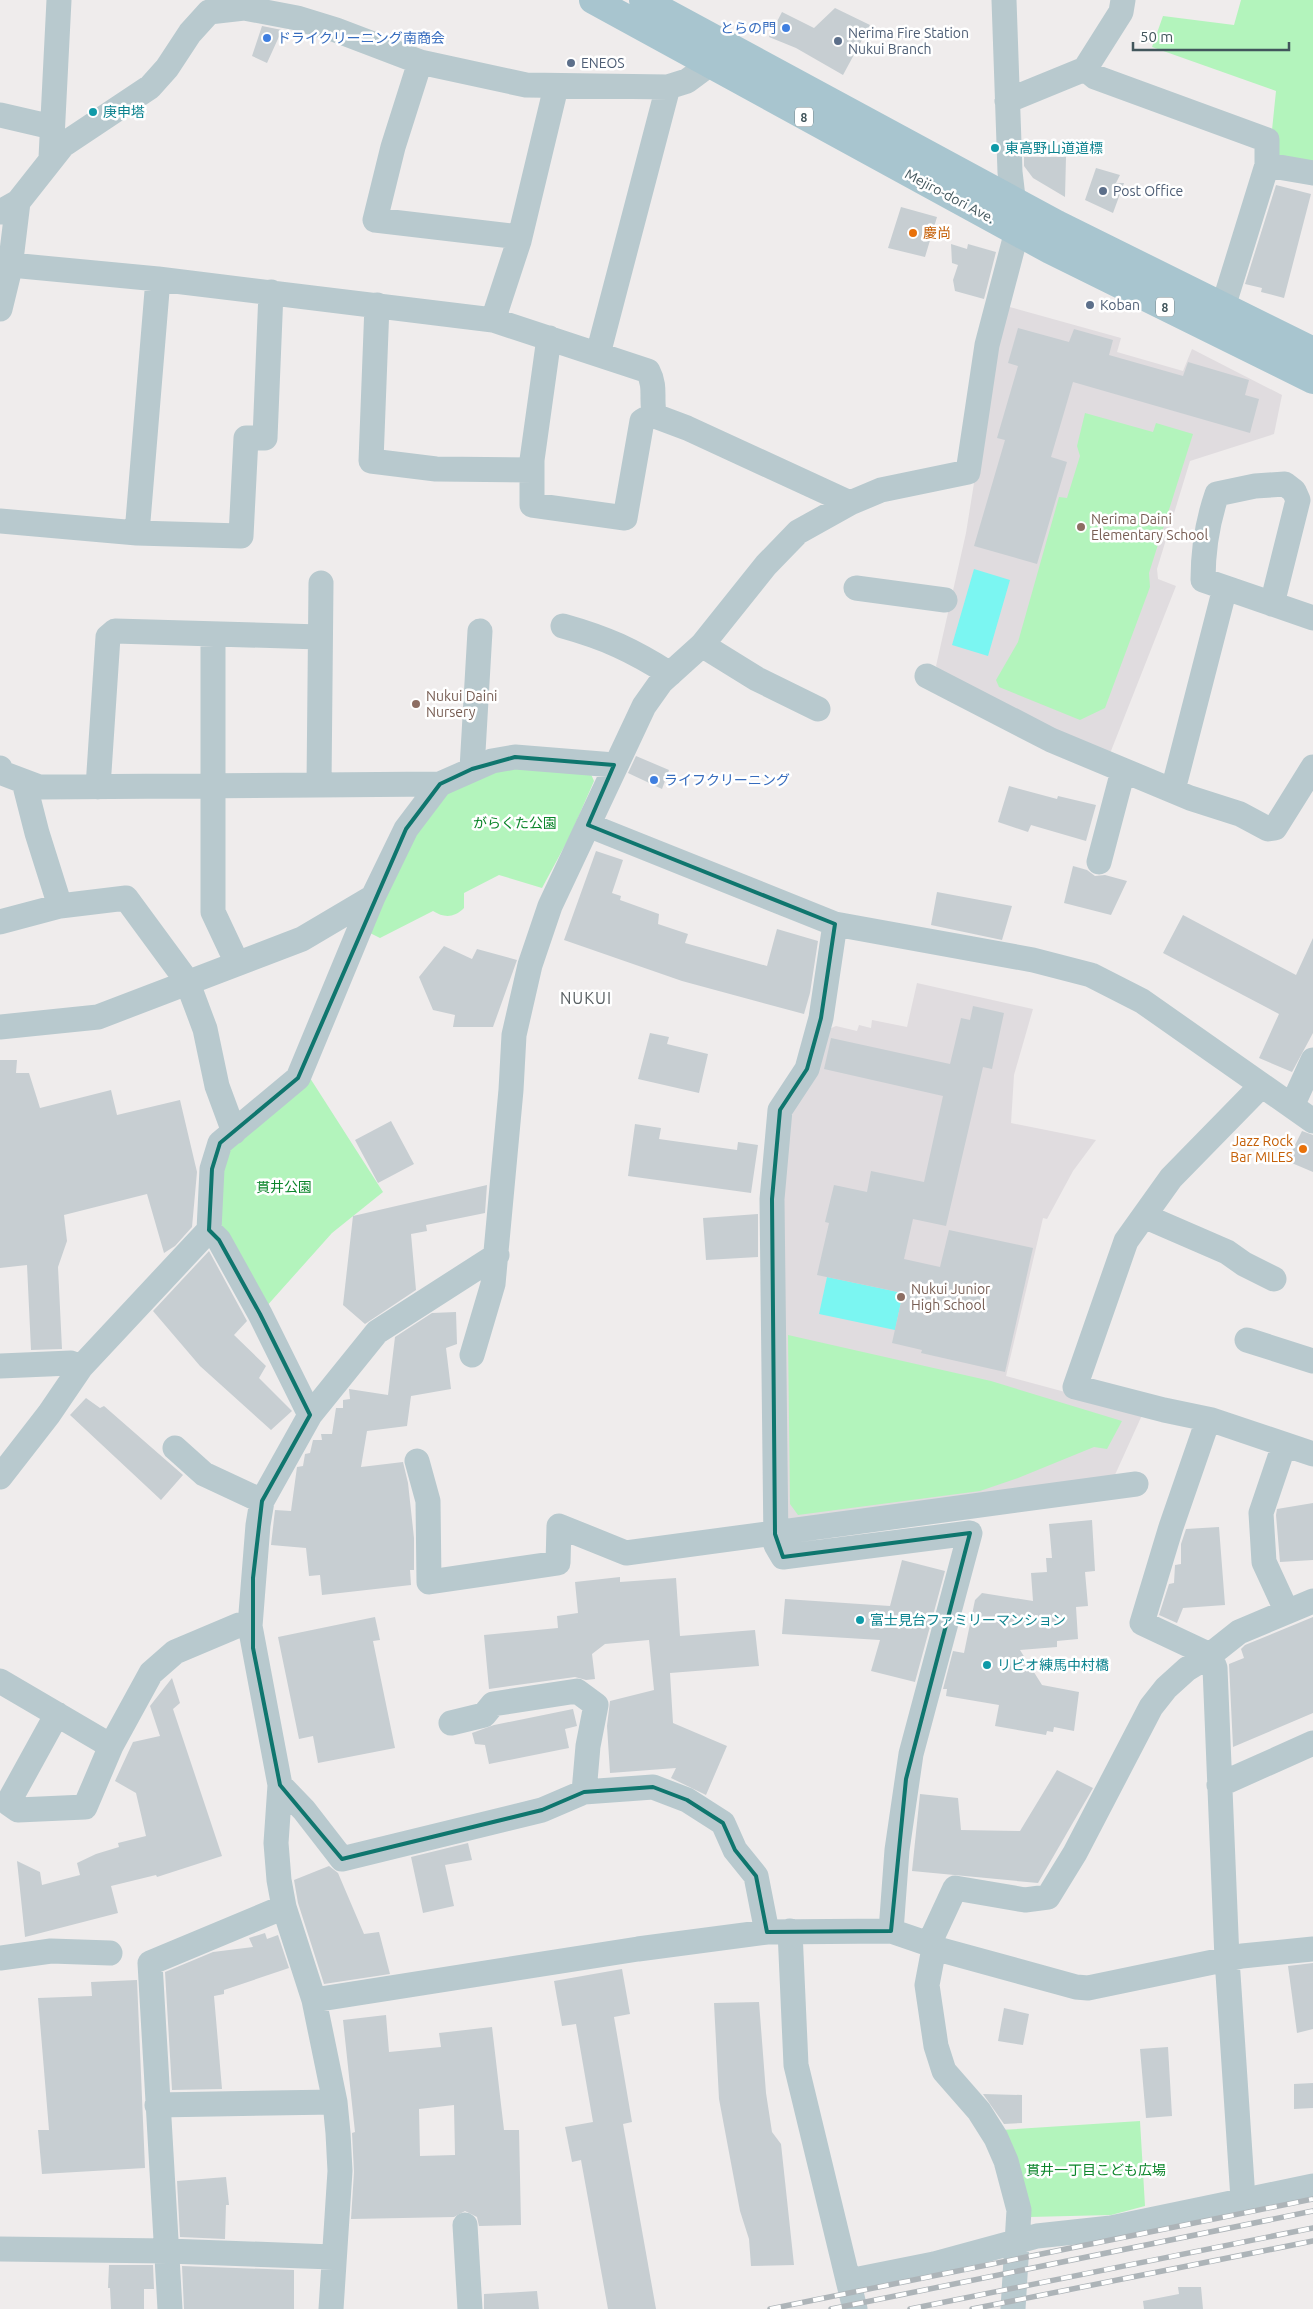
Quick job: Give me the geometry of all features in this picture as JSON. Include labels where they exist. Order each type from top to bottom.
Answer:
[{"type":"main road","name":"Mejiro-dori Ave.","points":[[593,0],[835,134],[1017,231],[1313,380]]},
{"type":"main road","name":"Mejiro-dori Ave.","points":[[643,0],[1014,200],[1313,351]]},
{"type":"street","points":[[51,158],[58,0]]},
{"type":"street","points":[[472,1355],[493,1284],[497,1255],[514,1035],[530,965],[550,906],[614,765],[644,706],[660,682],[702,645],[766,565],[798,532],[850,503],[881,490],[968,472],[987,345],[1017,231],[1010,172],[1004,0]]},
{"type":"street","points":[[1007,101],[1085,70],[1121,12],[1123,0]]},
{"type":"street","points":[[0,309],[10,265],[9,207],[63,146],[150,88],[167,68],[190,34],[209,12],[244,8],[297,18],[336,30],[420,62],[526,85],[668,88],[687,81],[710,64]]},
{"type":"street","points":[[420,62],[393,147],[375,220],[520,237]]},
{"type":"street","points":[[1085,70],[1095,77],[1267,140],[1267,165],[1223,307]]},
{"type":"street","points":[[492,320],[520,237],[556,87]]},
{"type":"street","points":[[598,354],[668,88]]},
{"type":"street","points":[[0,114],[52,127]]},
{"type":"street","points":[[1267,165],[1313,173]]},
{"type":"street","points":[[10,265],[158,279],[492,320],[648,371],[653,380],[652,409],[655,416],[668,423],[687,428],[850,503]]},
{"type":"street","points":[[137,533],[158,279]]},
{"type":"street","points":[[0,521],[137,533],[241,536],[246,438],[265,438],[271,292]]},
{"type":"street","points":[[377,305],[371,461],[436,468],[532,470]]},
{"type":"street","points":[[549,338],[532,470],[532,505],[625,518],[642,421],[654,414]]},
{"type":"street","points":[[1272,604],[1298,500],[1294,492],[1285,484],[1255,486],[1217,494],[1209,517],[1203,549],[1203,580],[1225,588],[1313,618]]},
{"type":"street","points":[[319,785],[321,582]]},
{"type":"street","points":[[856,588],[945,600]]},
{"type":"street","points":[[1173,790],[1225,588]]},
{"type":"street","points":[[563,626],[604,637],[641,655],[670,674]]},
{"type":"street","points":[[98,787],[108,637],[115,631],[320,637]]},
{"type":"street","points":[[472,768],[480,631]]},
{"type":"street","points":[[213,634],[213,912],[237,963]]},
{"type":"street","points":[[702,645],[757,679],[818,709]]},
{"type":"street","points":[[927,676],[1051,740],[1123,771],[1240,814],[1268,829],[1275,828],[1313,767]]},
{"type":"street","points":[[0,1477],[49,1414],[81,1367],[209,1230],[212,1169],[220,1143],[298,1078],[373,897],[406,828],[440,784],[472,768],[492,761],[515,757],[614,765]]},
{"type":"street","points":[[0,768],[2,773],[39,787],[440,784]]},
{"type":"street","points":[[1099,862],[1123,771]]},
{"type":"street","points":[[24,782],[37,833],[60,906]]},
{"type":"street","points":[[588,825],[835,924],[1033,960],[1091,975],[1142,1001],[1313,1121]]},
{"type":"street","points":[[0,1027],[98,1017],[187,981],[302,939],[373,897]]},
{"type":"street","points":[[0,922],[60,906],[126,898],[187,981],[206,1029],[217,1086],[234,1132]]},
{"type":"street","points":[[835,924],[821,1018],[807,1069],[780,1110],[772,1199],[776,1544],[783,1557],[970,1533],[911,1754],[897,1850],[891,1931]]},
{"type":"street","points":[[1292,1106],[1313,1060]]},
{"type":"street","points":[[1262,1086],[1171,1178],[1126,1241],[1075,1387],[1208,1420],[1313,1454]]},
{"type":"street","points":[[1144,1216],[1227,1252],[1244,1264],[1274,1279]]},
{"type":"street","points":[[209,1230],[219,1240],[260,1314],[310,1415]]},
{"type":"street","points":[[331,2309],[340,2171],[335,2102],[314,2000],[284,1907],[279,1880],[276,1843],[280,1785],[250,1626],[258,1525],[262,1501],[310,1415],[377,1332],[497,1255]]},
{"type":"street","points":[[1247,1340],[1313,1361]]},
{"type":"street","points":[[0,1366],[71,1363],[81,1367]]},
{"type":"street","points":[[1208,1420],[1171,1527],[1142,1624],[1210,1655],[1215,1668],[1227,1959],[1243,2199]]},
{"type":"street","points":[[1284,1444],[1261,1513],[1264,1562],[1287,1612]]},
{"type":"street","points":[[174,1448],[204,1474],[262,1501]]},
{"type":"street","points":[[417,1461],[428,1501],[429,1582],[558,1563],[559,1526],[626,1553],[1136,1484]]},
{"type":"street","points":[[1013,2309],[1019,2240],[1019,2210],[1006,2161],[996,2138],[979,2110],[944,2071],[936,2046],[927,1985],[931,1946],[955,1888],[1025,1900],[1048,1897],[1075,1853],[1152,1707],[1166,1688],[1187,1669],[1210,1655],[1239,1632],[1313,1601]]},
{"type":"street","points":[[56,1714],[8,1804],[18,1810],[85,1808],[111,1746],[151,1673],[175,1652],[239,1625],[250,1626]]},
{"type":"street","points":[[0,1681],[111,1746]]},
{"type":"street","points":[[452,1723],[484,1715],[493,1704],[577,1690],[596,1705],[588,1746],[584,1792]]},
{"type":"street","points":[[1219,1785],[1313,1743]]},
{"type":"street","points":[[280,1785],[304,1810],[342,1859],[542,1810],[584,1792],[653,1787],[687,1800],[723,1823],[735,1850],[756,1876],[779,1931],[796,2066],[855,2309]]},
{"type":"street","points":[[170,2309],[150,1963],[284,1907]]},
{"type":"street","points":[[314,2000],[628,1951],[779,1931],[891,1931],[931,1946],[1076,1987],[1088,1988],[1227,1959],[1313,1949]]},
{"type":"street","points":[[0,1958],[51,1951],[110,1953]]},
{"type":"street","points":[[157,2105],[335,2102]]},
{"type":"street","points":[[849,2281],[934,2264],[1037,2236],[1111,2228],[1243,2199],[1313,2186]]},
{"type":"street","points":[[465,2225],[470,2309]]},
{"type":"street","points":[[0,2249],[168,2251],[333,2257]]},
{"type":"highlighted area","points":[[515,757],[614,765],[588,825],[835,924],[821,1018],[807,1069],[780,1110],[772,1199],[775,1534],[783,1557],[970,1533],[906,1779],[891,1931],[767,1932],[756,1876],[735,1850],[723,1823],[687,1800],[653,1787],[584,1792],[542,1810],[342,1859],[280,1785],[253,1648],[253,1578],[262,1501],[310,1415],[260,1314],[219,1240],[209,1230],[212,1169],[220,1143],[298,1078],[406,829],[440,784],[472,769]]},
{"type":"shaded area","points":[[1006,306],[1121,338],[1117,352],[1183,371],[1192,349],[1282,395],[1274,434],[1190,461],[1157,569],[1158,579],[1176,586],[1109,756],[944,677],[936,666],[966,533],[996,346]]},
{"type":"shaded area","name":"Nukui Junior High School","points":[[917,983],[1033,1009],[1014,1075],[1011,1123],[1096,1140],[1073,1171],[1047,1219],[1043,1218],[1006,1376],[1143,1413],[1114,1477],[787,1525],[778,1213],[789,1113],[827,1030],[836,1026],[857,1031],[859,1025],[871,1028],[872,1020],[907,1027]]},
{"type":"green space","points":[[1241,0],[1313,0],[1313,169],[1274,162],[1272,130],[1276,91],[1152,47],[1163,16],[1234,25]]},
{"type":"green space","points":[[1085,413],[1153,432],[1156,423],[1193,434],[1149,573],[1150,587],[1105,708],[1080,720],[999,687],[996,680],[1018,642],[1059,497],[1067,498],[1080,456],[1077,446]]},
{"type":"green space","name":"がらくた公園","points":[[518,766],[590,772],[594,781],[570,836],[542,888],[499,875],[464,893],[464,908],[456,914],[445,916],[433,911],[380,938],[370,933],[409,844],[446,794],[478,776]]},
{"type":"green space","name":"貫井公園","points":[[310,1078],[383,1192],[332,1233],[265,1308],[217,1217],[218,1185],[229,1146]]},
{"type":"green space","points":[[788,1335],[991,1381],[1122,1421],[1107,1449],[1094,1447],[1018,1478],[980,1491],[798,1515],[790,1504]]},
{"type":"green space","name":"貫井一丁目こども広場","points":[[1140,2121],[1145,2206],[1111,2215],[1029,2217],[1001,2130]]},
{"type":"water","points":[[974,569],[1010,580],[988,656],[952,645]]},
{"type":"water","points":[[827,1277],[903,1293],[895,1330],[819,1314]]},
{"type":"building","points":[[835,8],[870,25],[843,75],[796,48],[769,37],[782,12],[814,28]]},
{"type":"building","points":[[262,26],[282,30],[267,63],[252,56]]},
{"type":"building","points":[[1024,157],[1066,157],[1065,197],[1033,178],[1024,166]]},
{"type":"building","points":[[1096,168],[1120,175],[1116,183],[1124,183],[1113,213],[1085,200]]},
{"type":"building","points":[[1276,185],[1311,194],[1284,298],[1261,292],[1262,288],[1245,284]]},
{"type":"building","name":"慶尚","points":[[901,207],[937,217],[925,257],[888,248]]},
{"type":"building","points":[[951,244],[967,249],[968,244],[996,252],[984,299],[955,291],[953,280],[958,265],[952,263]]},
{"type":"building","points":[[1018,328],[1069,342],[1074,329],[1113,340],[1109,355],[1183,376],[1188,362],[1249,380],[1245,395],[1259,399],[1250,433],[1073,382],[1051,457],[1067,462],[1037,564],[974,546],[1005,440],[997,438],[1018,366],[1008,363]]},
{"type":"building","name":"ライフクリーニング","points":[[636,756],[669,770],[662,789],[628,773]]},
{"type":"building","points":[[1009,786],[1057,799],[1058,796],[1096,805],[1086,841],[1031,825],[1028,832],[998,822]]},
{"type":"building","points":[[596,851],[623,860],[612,893],[621,896],[620,900],[659,914],[658,924],[688,934],[685,943],[767,966],[777,929],[818,941],[810,993],[804,1014],[682,981],[564,940]]},
{"type":"building","points":[[1073,866],[1087,870],[1095,876],[1105,875],[1127,881],[1111,915],[1064,903]]},
{"type":"building","points":[[937,892],[1012,906],[1002,940],[931,925]]},
{"type":"building","points":[[1183,915],[1296,975],[1313,938],[1313,1033],[1292,1072],[1259,1058],[1279,1014],[1163,953]]},
{"type":"building","points":[[444,946],[472,959],[477,949],[517,960],[493,1027],[453,1027],[455,1015],[433,1010],[419,977]]},
{"type":"building","points":[[973,1006],[1004,1013],[992,1069],[983,1067],[946,1226],[913,1219],[904,1259],[940,1267],[949,1230],[1033,1248],[1005,1372],[921,1353],[922,1350],[892,1343],[903,1293],[817,1275],[829,1223],[825,1222],[834,1185],[867,1192],[871,1171],[924,1182],[943,1096],[824,1069],[831,1038],[950,1064],[961,1018],[970,1020]]},
{"type":"building","points":[[650,1033],[669,1037],[667,1044],[708,1054],[699,1093],[638,1079]]},
{"type":"building","points":[[0,1060],[17,1060],[16,1073],[29,1073],[40,1108],[111,1090],[117,1115],[180,1100],[197,1172],[192,1227],[175,1246],[164,1253],[147,1194],[64,1215],[67,1241],[58,1267],[62,1349],[31,1350],[27,1265],[0,1268]]},
{"type":"building","points":[[391,1121],[414,1164],[378,1183],[355,1140]]},
{"type":"building","points":[[635,1124],[661,1128],[659,1139],[737,1150],[738,1142],[758,1145],[751,1193],[628,1176]]},
{"type":"building","name":"Jazz Rock Bar MILES","points":[[1302,1131],[1313,1135],[1313,1172],[1287,1161]]},
{"type":"building","points":[[487,1185],[485,1213],[426,1225],[427,1231],[411,1234],[416,1290],[365,1324],[343,1305],[353,1216]]},
{"type":"building","points":[[758,1214],[758,1257],[706,1260],[703,1218]]},
{"type":"building","points":[[209,1251],[247,1321],[234,1335],[266,1366],[259,1378],[292,1411],[271,1430],[200,1366],[153,1311]]},
{"type":"building","points":[[456,1312],[457,1344],[446,1348],[451,1389],[411,1396],[407,1426],[367,1431],[361,1467],[403,1462],[408,1483],[414,1538],[414,1570],[410,1570],[411,1585],[322,1595],[320,1575],[309,1576],[306,1548],[271,1545],[275,1510],[291,1511],[297,1467],[303,1466],[305,1454],[310,1453],[313,1440],[322,1440],[321,1434],[332,1434],[336,1408],[343,1408],[343,1400],[350,1399],[349,1389],[388,1395],[395,1337],[432,1313]]},
{"type":"building","points":[[86,1398],[100,1408],[104,1406],[183,1475],[161,1500],[70,1415]]},
{"type":"building","points":[[1313,1503],[1313,1560],[1280,1562],[1277,1509]]},
{"type":"building","points":[[1092,1520],[1095,1571],[1085,1572],[1088,1606],[1076,1607],[1078,1639],[1057,1641],[1057,1647],[1020,1650],[1042,1685],[1079,1692],[1074,1731],[1054,1727],[1053,1732],[1047,1731],[1046,1735],[995,1726],[999,1705],[946,1696],[947,1689],[943,1689],[953,1651],[964,1653],[975,1600],[982,1593],[1033,1601],[1031,1573],[1047,1572],[1046,1558],[1052,1558],[1049,1524]]},
{"type":"building","points":[[1219,1527],[1225,1605],[1183,1608],[1177,1623],[1159,1615],[1169,1584],[1174,1583],[1175,1565],[1181,1564],[1181,1544],[1186,1529]]},
{"type":"building","name":"富士見台ファミリーマンション","points":[[902,1560],[945,1571],[915,1682],[871,1671],[880,1640],[782,1634],[785,1599],[890,1606]]},
{"type":"building","points":[[620,1577],[620,1582],[676,1578],[680,1636],[755,1630],[759,1666],[670,1673],[673,1723],[727,1746],[706,1795],[671,1778],[676,1768],[610,1773],[607,1726],[610,1701],[654,1690],[649,1640],[605,1644],[592,1654],[595,1679],[586,1680],[575,1677],[489,1689],[484,1635],[558,1628],[557,1616],[578,1613],[575,1582]]},
{"type":"building","points":[[375,1617],[380,1640],[373,1641],[395,1748],[318,1763],[313,1736],[299,1739],[278,1637]]},
{"type":"building","points":[[1313,1617],[1313,1713],[1233,1747],[1229,1664],[1244,1658],[1241,1649],[1245,1645]]},
{"type":"building","points":[[172,1678],[180,1703],[173,1709],[222,1856],[157,1877],[156,1875],[111,1886],[118,1913],[25,1937],[17,1861],[40,1872],[42,1885],[80,1875],[77,1863],[96,1854],[119,1847],[118,1843],[146,1836],[136,1793],[115,1781],[133,1742],[160,1736],[150,1706]]},
{"type":"building","points":[[573,1709],[577,1726],[565,1729],[569,1748],[489,1764],[485,1745],[475,1744],[472,1733],[494,1725]]},
{"type":"building","points":[[1057,1770],[1093,1788],[1038,1883],[912,1871],[920,1794],[958,1798],[961,1830],[1020,1831]]},
{"type":"building","points":[[468,1843],[472,1860],[445,1865],[454,1906],[423,1913],[411,1857]]},
{"type":"building","points":[[329,1866],[338,1873],[364,1934],[379,1932],[390,1974],[324,1984],[298,1903],[294,1880]]},
{"type":"building","points":[[265,1933],[267,1939],[278,1935],[289,1968],[224,1990],[224,1994],[214,1996],[222,2089],[172,2090],[165,1972],[213,1952],[253,1947],[249,1938]]},
{"type":"building","points":[[1313,1963],[1313,2029],[1297,2033],[1288,1966]]},
{"type":"building","points":[[622,1969],[630,2014],[614,2017],[632,2122],[623,2124],[656,2309],[608,2309],[581,2160],[572,2162],[565,2127],[593,2122],[576,2024],[562,2026],[554,1981]]},
{"type":"building","points":[[137,1980],[145,2168],[42,2174],[38,2130],[49,2130],[38,1998],[92,1996],[91,1982]]},
{"type":"building","points":[[759,2002],[766,2093],[772,2132],[781,2144],[794,2265],[751,2266],[749,2239],[740,2211],[719,2099],[714,2003]]},
{"type":"building","points":[[1004,2008],[1029,2014],[1023,2045],[998,2041]]},
{"type":"building","points":[[386,2015],[389,2052],[441,2047],[439,2033],[492,2027],[504,2130],[519,2130],[521,2225],[479,2226],[477,2217],[465,2211],[454,2217],[351,2219],[354,2172],[352,2133],[355,2132],[343,2020]],"holes":[[[454,2105],[455,2155],[420,2156],[419,2109]]]},
{"type":"building","points":[[1168,2047],[1172,2116],[1146,2118],[1140,2049]]},
{"type":"building","points":[[1313,2083],[1313,2108],[1294,2109],[1294,2084]]},
{"type":"building","points":[[983,2094],[1022,2095],[1022,2123],[1004,2124]]},
{"type":"building","points":[[226,2177],[229,2205],[226,2205],[225,2239],[180,2237],[177,2181]]},
{"type":"building","points":[[109,2265],[153,2265],[154,2289],[144,2289],[144,2309],[111,2309],[110,2288],[108,2288]]},
{"type":"building","points":[[182,2266],[294,2270],[294,2309],[184,2309]]},
{"type":"building","points":[[1178,2287],[1201,2287],[1203,2309],[1144,2309],[1143,2301],[1179,2294]]},
{"type":"building","points":[[537,2291],[539,2309],[484,2309],[484,2294]]},
{"type":"railway","points":[[770,2309],[1313,2199]]},
{"type":"railway","points":[[831,2309],[1313,2211]]},
{"type":"railway","points":[[910,2309],[1313,2228]]},
{"type":"railway","points":[[972,2309],[1313,2241]]},
{"type":"place","name":"とらの門","points":[[786,28]]},
{"type":"place","name":"ドライクリーニング南商会","points":[[267,38]]},
{"type":"place","name":"Nerima Fire Station Nukui Branch","points":[[838,41]]},
{"type":"place","name":"ENEOS","points":[[571,63]]},
{"type":"place","name":"庚申塔","points":[[93,112]]},
{"type":"place","name":"東高野山道道標","points":[[995,148]]},
{"type":"place","name":"Post Office","points":[[1103,191]]},
{"type":"place","name":"慶尚","points":[[913,233]]},
{"type":"place","name":"Koban","points":[[1090,305]]},
{"type":"place","name":"Nerima Daini Elementary School","points":[[1081,527]]},
{"type":"place","name":"Nukui Daini Nursery","points":[[416,704]]},
{"type":"place","name":"ライフクリーニング","points":[[654,780]]},
{"type":"place","name":"Jazz Rock Bar MILES","points":[[1303,1149]]},
{"type":"place","name":"Nukui Junior High School","points":[[901,1297]]},
{"type":"place","name":"富士見台ファミリーマンション","points":[[860,1620]]},
{"type":"place","name":"リビオ練馬中村橋","points":[[987,1665]]},
{"type":"district","name":"NUKUI","points":[[586,998]]}]
